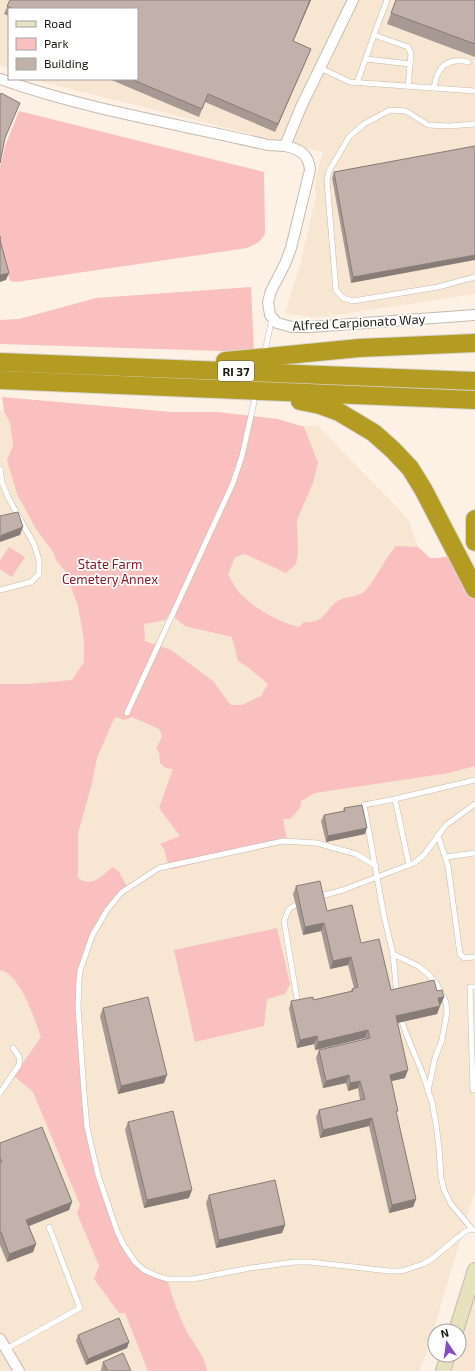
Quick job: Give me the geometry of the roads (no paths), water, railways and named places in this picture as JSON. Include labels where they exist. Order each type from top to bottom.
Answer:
[{"type":"highway","points":[[106,366],[220,362],[359,348],[475,343]]},
{"type":"highway","name":"RI 37","points":[[0,362],[475,381]]},
{"type":"highway","name":"RI 37","points":[[0,380],[251,396],[475,400]]},
{"type":"highway","points":[[251,396],[310,402],[334,410],[357,422],[385,442],[410,468],[475,589]]},
{"type":"highway","points":[[475,519],[475,542]]},
{"type":"main road","points":[[459,1323],[472,1286],[475,1270]]},
{"type":"street","points":[[285,146],[301,107],[352,0]]},
{"type":"street","points":[[0,79],[30,89],[125,113],[268,145],[285,146],[297,149],[305,155],[309,161],[310,170],[291,248],[269,296],[268,306],[272,318]]},
{"type":"street","name":"Alfred Carpionato Way","points":[[272,318],[277,323],[284,326],[310,327],[475,315]]},
{"type":"street","points":[[2,1342],[20,1371]]},
{"type":"lane","points":[[357,83],[387,0]]},
{"type":"lane","points":[[374,35],[408,47],[411,54],[408,86]]},
{"type":"lane","points":[[366,59],[410,64]]},
{"type":"lane","points":[[434,88],[439,72],[443,66],[452,61],[462,60],[468,62]]},
{"type":"lane","points":[[320,68],[350,82],[475,91]]},
{"type":"lane","points":[[475,124],[449,126],[428,124],[406,111],[390,110],[364,124],[349,137],[329,171],[327,181],[336,290],[343,298],[354,301],[386,296],[438,287],[475,277]]},
{"type":"lane","points":[[265,351],[272,318]]},
{"type":"lane","points":[[127,713],[233,483],[242,456],[251,396]]},
{"type":"lane","points":[[0,469],[2,482],[34,544],[39,560],[39,574],[31,582],[0,590]]},
{"type":"lane","points":[[398,1001],[393,954],[384,916],[364,805],[475,780]]},
{"type":"lane","points":[[395,799],[409,865]]},
{"type":"lane","points":[[312,898],[343,890],[409,865],[424,855],[446,825],[475,804]]},
{"type":"lane","points":[[438,835],[446,857],[460,954],[464,958],[475,957]]},
{"type":"lane","points":[[376,866],[356,854],[317,843],[283,841],[159,868],[122,892],[107,910],[92,936],[80,971],[79,980],[78,1007],[84,1093],[88,1127],[98,1175],[117,1231],[123,1244],[135,1262],[144,1270],[167,1279],[193,1279],[250,1268],[295,1262],[310,1262],[389,1271],[402,1271],[423,1264],[432,1259],[466,1231],[473,1230]]},
{"type":"lane","points":[[446,857],[475,853]]},
{"type":"lane","points":[[297,999],[284,921],[289,909],[306,900]]},
{"type":"lane","points":[[393,954],[418,966],[428,974],[436,983],[446,1002],[447,1012],[442,1040],[435,1058],[428,1091]]},
{"type":"lane","points":[[475,986],[470,987],[473,1014],[475,1090]]},
{"type":"lane","points":[[399,1008],[407,1040],[417,1057],[426,1079],[432,1102],[439,1148],[441,1177],[444,1190],[451,1204],[473,1230]]},
{"type":"lane","points":[[0,1093],[19,1065],[20,1058],[13,1048]]},
{"type":"lane","points":[[2,1342],[80,1308],[49,1227]]},
{"type":"park label","name":"State Farm Cemetery Annex","points":[[110,572]]}]
